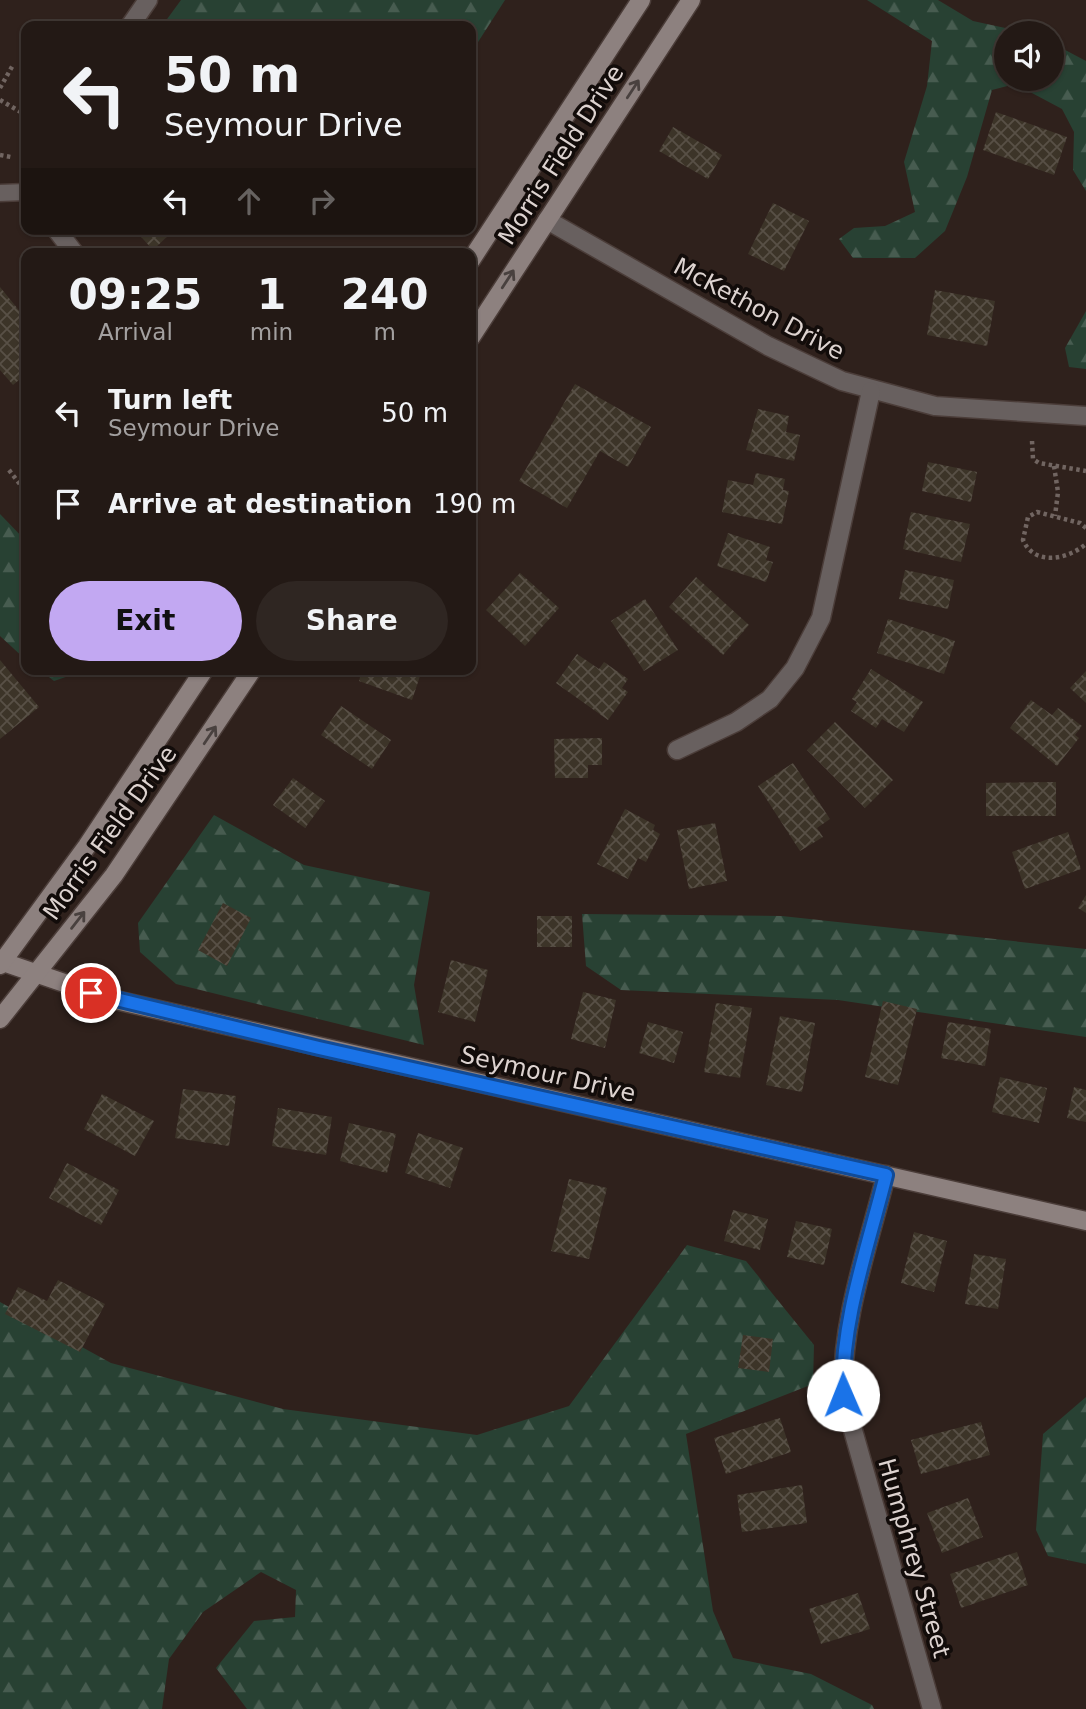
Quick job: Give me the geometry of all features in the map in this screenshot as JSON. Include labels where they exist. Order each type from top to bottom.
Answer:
[{"type":"street","points":[[133,21],[148,0]]},
{"type":"street","name":"Morris Field Drive","points":[[476,252],[641,0]]},
{"type":"street","name":"Morris Field Drive","points":[[476,329],[691,0]]},
{"type":"street","name":"McKethon Drive","points":[[547,220],[768,346],[835,378],[871,391],[935,406],[1086,416]]},
{"type":"street","points":[[677,750],[736,722],[770,699],[795,668],[821,618],[871,391]]},
{"type":"street","name":"Morris Field Drive","points":[[1,962],[87,846],[201,675]]},
{"type":"street","name":"Morris Field Drive","points":[[0,1019],[114,874],[249,675]]},
{"type":"street","name":"Seymour Drive","points":[[1,962],[111,999],[1086,1221]]},
{"type":"street","name":"Humphrey Street","points":[[886,1175],[849,1324],[842,1362],[843,1395],[932,1709]]},
{"type":"lane","points":[[0,193],[21,192]]},
{"type":"path","points":[[0,88],[13,65]]},
{"type":"path","points":[[0,100],[21,112]]},
{"type":"path","points":[[0,155],[12,157]]},
{"type":"path","points":[[1032,441],[1033,459],[1054,466],[1086,471]]},
{"type":"path","points":[[1054,466],[1058,492],[1055,516]]},
{"type":"path","points":[[9,470],[21,486]]},
{"type":"path","points":[[1086,528],[1080,523],[1037,512],[1028,517],[1023,540],[1034,555],[1043,559],[1056,558],[1086,544]]},
{"type":"green space","points":[[181,0],[505,0],[476,45],[476,21],[166,21]]},
{"type":"green space","points":[[867,0],[938,0],[973,21],[994,26],[994,89],[967,177],[945,231],[915,258],[853,258],[839,239],[854,228],[885,226],[915,212],[904,162],[927,86],[932,41]]},
{"type":"green space","points":[[1064,49],[1086,61],[1086,191],[1073,170],[1074,132],[1062,109],[1028,91],[1064,91]]},
{"type":"green space","points":[[1086,311],[1086,369],[1069,367],[1065,348]]},
{"type":"green space","points":[[0,514],[21,536],[21,655],[0,636]]},
{"type":"green space","points":[[46,675],[71,675],[54,681]]},
{"type":"green space","points":[[214,815],[304,865],[430,892],[414,985],[424,1045],[176,984],[140,952],[138,923]]},
{"type":"green space","points":[[582,914],[782,916],[1086,949],[1086,1037],[838,1000],[621,990],[586,966]]},
{"type":"green space","points":[[687,1245],[746,1261],[814,1345],[813,1384],[686,1434],[713,1611],[733,1658],[811,1674],[872,1705],[874,1709],[247,1709],[216,1668],[254,1621],[295,1617],[296,1590],[261,1572],[203,1612],[169,1659],[162,1709],[0,1709],[0,1302],[111,1363],[283,1409],[477,1435],[569,1406]]},
{"type":"green space","points":[[1086,1397],[1086,1564],[1048,1556],[1036,1530],[1043,1434]]},
{"type":"building","points":[[996,112],[1067,137],[1054,175],[983,150]]},
{"type":"building","points":[[673,127],[722,155],[708,179],[659,151]]},
{"type":"building","points":[[773,203],[809,221],[784,271],[748,254]]},
{"type":"building","points":[[139,235],[169,235],[155,248],[151,248]]},
{"type":"building","points":[[0,287],[21,313],[21,378],[13,385],[0,370]]},
{"type":"building","points":[[935,290],[995,301],[987,346],[927,335]]},
{"type":"building","points":[[575,384],[651,427],[628,467],[600,451],[567,508],[519,481]]},
{"type":"building","points":[[758,409],[789,416],[786,432],[800,435],[794,461],[746,450]]},
{"type":"building","points":[[928,462],[977,472],[971,502],[922,491]]},
{"type":"building","points":[[756,473],[785,479],[783,490],[789,491],[782,524],[722,512],[728,480],[753,485]]},
{"type":"building","points":[[911,512],[970,524],[961,562],[903,549]]},
{"type":"building","points":[[728,533],[770,547],[766,560],[773,562],[766,582],[717,566]]},
{"type":"building","points":[[905,570],[954,580],[948,609],[899,599]]},
{"type":"building","points":[[520,573],[559,608],[525,646],[486,610]]},
{"type":"building","points":[[696,577],[749,625],[723,655],[669,607]]},
{"type":"building","points":[[645,599],[678,650],[644,671],[611,621]]},
{"type":"building","points":[[888,619],[955,641],[944,674],[877,653]]},
{"type":"building","points":[[577,654],[599,669],[604,662],[628,679],[622,688],[628,692],[608,720],[556,683]]},
{"type":"building","points":[[0,660],[39,707],[0,739]]},
{"type":"building","points":[[871,669],[923,702],[904,732],[882,719],[876,728],[851,711],[857,702],[852,699]]},
{"type":"building","points":[[1086,671],[1086,703],[1070,688]]},
{"type":"building","points":[[361,675],[420,675],[412,700],[359,681]]},
{"type":"building","points":[[1031,700],[1052,715],[1058,708],[1082,726],[1075,735],[1079,738],[1057,766],[1010,728]]},
{"type":"building","points":[[341,706],[391,740],[372,769],[321,735]]},
{"type":"building","points":[[835,722],[893,780],[865,808],[807,750]]},
{"type":"building","points":[[602,738],[602,765],[588,765],[588,778],[555,778],[554,739]]},
{"type":"building","points":[[793,763],[830,819],[817,828],[823,837],[800,851],[758,786]]},
{"type":"building","points":[[293,778],[325,801],[305,828],[273,805]]},
{"type":"building","points":[[1056,782],[1056,816],[986,816],[986,783]]},
{"type":"building","points":[[625,809],[655,825],[653,830],[660,834],[646,862],[638,858],[628,879],[597,864]]},
{"type":"building","points":[[715,823],[727,881],[689,889],[677,830]]},
{"type":"building","points":[[1068,832],[1081,869],[1025,889],[1012,852]]},
{"type":"building","points":[[1086,895],[1086,913],[1078,908]]},
{"type":"building","points":[[223,903],[251,918],[227,966],[198,950]]},
{"type":"building","points":[[537,916],[572,916],[572,947],[537,947]]},
{"type":"building","points":[[451,960],[488,970],[475,1022],[438,1012]]},
{"type":"building","points":[[583,992],[616,1000],[605,1048],[571,1039]]},
{"type":"building","points":[[883,1001],[917,1009],[898,1085],[865,1077]]},
{"type":"building","points":[[716,1003],[752,1008],[740,1078],[704,1072]]},
{"type":"building","points":[[780,1016],[815,1023],[802,1092],[766,1085]]},
{"type":"building","points":[[648,1022],[683,1032],[674,1063],[639,1053]]},
{"type":"building","points":[[948,1022],[991,1029],[985,1066],[941,1058]]},
{"type":"building","points":[[1000,1077],[1047,1088],[1039,1123],[992,1112]]},
{"type":"building","points":[[1074,1087],[1086,1090],[1086,1122],[1067,1118]]},
{"type":"building","points":[[183,1089],[236,1096],[229,1146],[175,1138]]},
{"type":"building","points":[[102,1094],[154,1121],[135,1156],[84,1129]]},
{"type":"building","points":[[278,1108],[332,1117],[326,1155],[272,1146]]},
{"type":"building","points":[[349,1123],[396,1134],[387,1173],[340,1161]]},
{"type":"building","points":[[418,1133],[463,1148],[450,1188],[405,1173]]},
{"type":"building","points":[[67,1163],[119,1190],[101,1225],[49,1198]]},
{"type":"building","points":[[569,1179],[607,1188],[589,1259],[551,1251]]},
{"type":"building","points":[[733,1210],[768,1219],[760,1250],[724,1241]]},
{"type":"building","points":[[796,1221],[832,1229],[824,1265],[787,1257]]},
{"type":"building","points":[[914,1232],[947,1241],[934,1292],[901,1283]]},
{"type":"building","points":[[974,1254],[1006,1259],[998,1309],[965,1304]]},
{"type":"building","points":[[58,1280],[105,1304],[80,1352],[5,1314],[18,1287],[47,1301]]},
{"type":"building","points":[[743,1335],[773,1339],[769,1372],[738,1368]]},
{"type":"building","points":[[780,1418],[791,1452],[726,1474],[714,1438]]},
{"type":"building","points":[[981,1422],[990,1455],[921,1474],[911,1440]]},
{"type":"building","points":[[802,1485],[807,1523],[742,1532],[737,1495]]},
{"type":"building","points":[[968,1498],[983,1537],[942,1553],[927,1513]]},
{"type":"building","points":[[1017,1552],[1028,1585],[961,1608],[950,1574]]},
{"type":"building","points":[[858,1593],[870,1629],[821,1644],[809,1609]]},
{"type":"route","points":[[91,993],[319,1048],[886,1175],[849,1324],[842,1362],[843,1395]]}]
